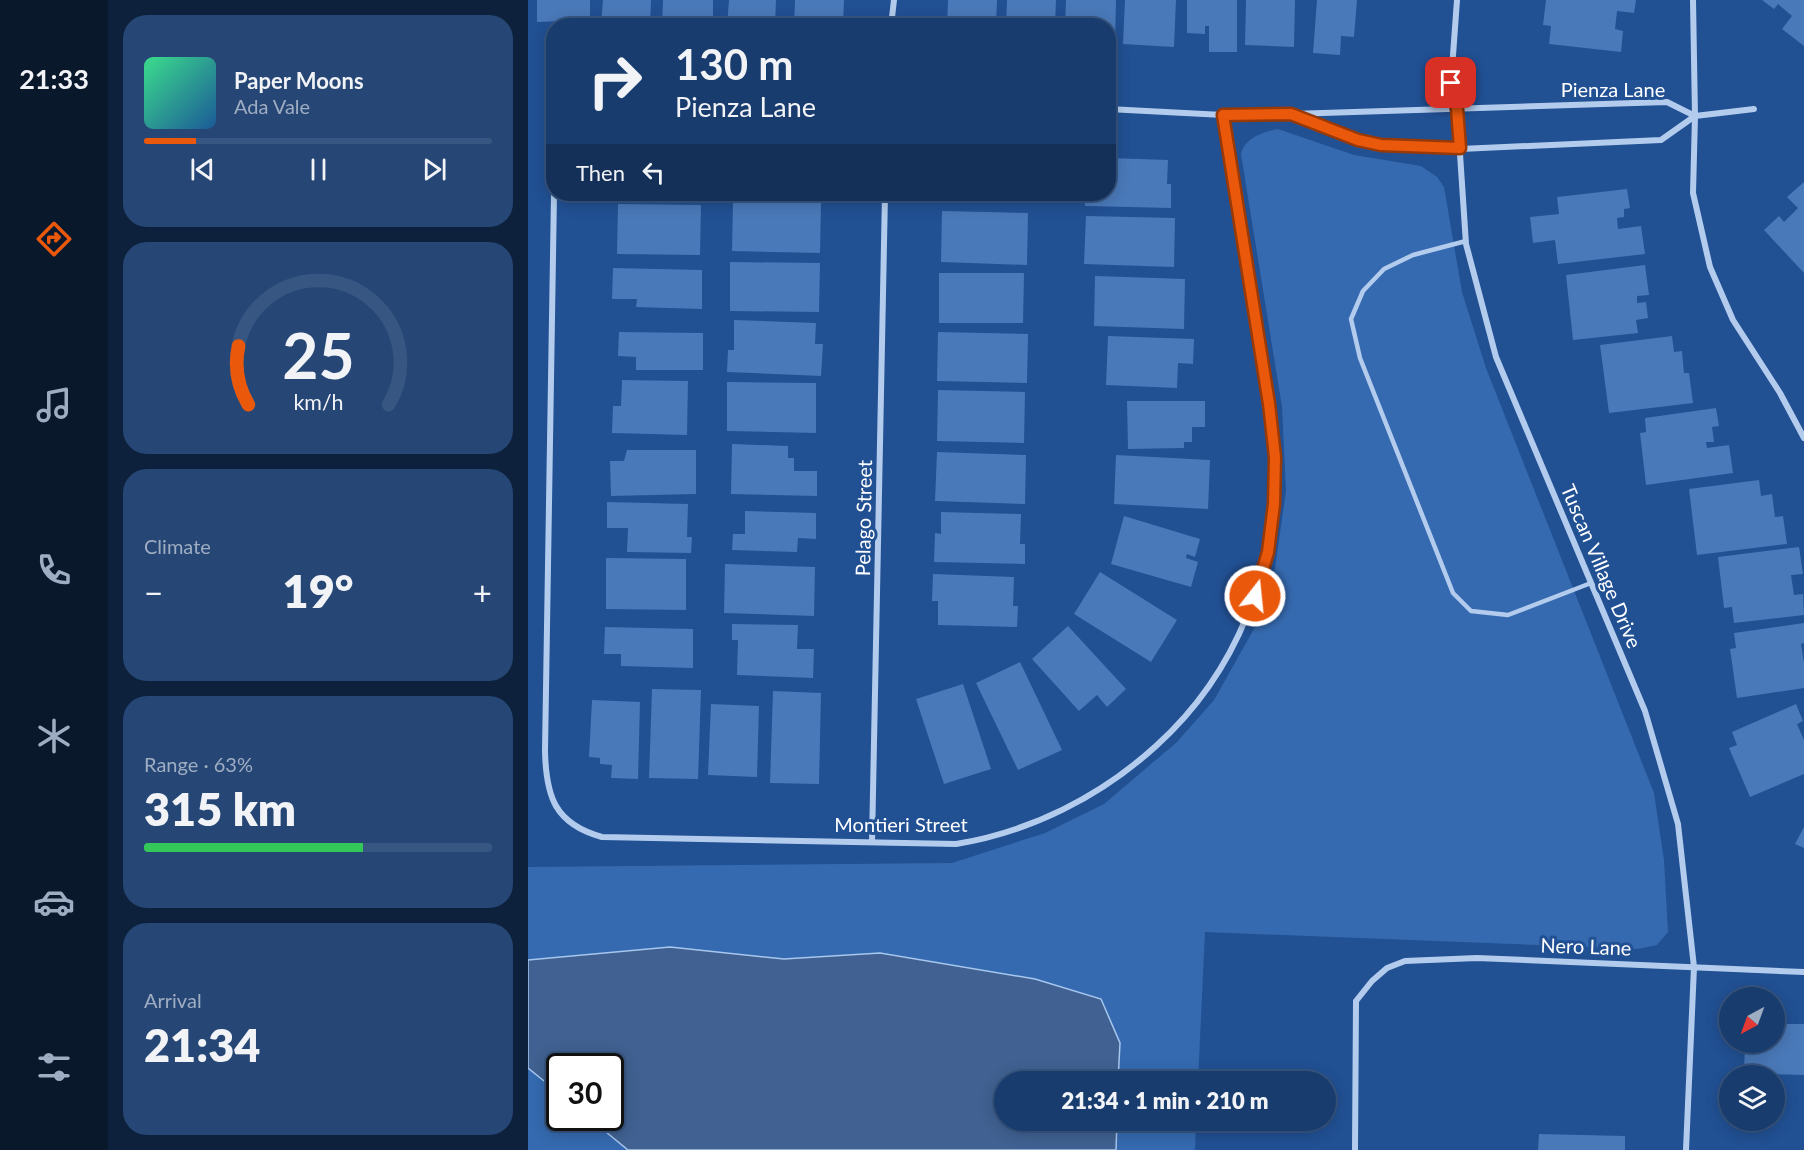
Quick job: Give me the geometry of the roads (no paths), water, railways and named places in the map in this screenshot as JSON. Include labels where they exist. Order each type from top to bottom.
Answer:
[{"type":"street","points":[[892,18],[894,0]]},
{"type":"street","name":"Tuscan Village Drive","points":[[1457,0],[1451,83],[1457,109],[1466,240],[1496,357],[1645,711],[1678,824],[1694,967],[1686,1150]]},
{"type":"street","points":[[1693,0],[1695,116],[1693,193],[1710,267],[1733,320],[1780,393],[1804,438]]},
{"type":"street","name":"Pienza Lane","points":[[1116,109],[1223,115],[1667,102],[1695,116],[1661,140],[1460,148],[1381,145],[1358,140],[1291,114]]},
{"type":"street","points":[[1695,116],[1754,109]]},
{"type":"street","name":"Montieri Street","points":[[554,201],[546,777],[554,802],[566,820],[581,831],[602,837],[956,844],[993,838],[1029,826],[1067,808],[1106,785],[1143,759],[1197,705],[1218,674],[1239,636],[1255,596],[1268,552],[1274,504],[1275,457],[1269,404],[1223,115]]},
{"type":"street","name":"Pelago Street","points":[[872,842],[885,201]]},
{"type":"street","name":"Nero Lane","points":[[1356,1150],[1356,1001],[1372,981],[1387,968],[1405,960],[1477,958],[1804,972]]},
{"type":"lane","points":[[1466,240],[1413,255],[1384,269],[1363,291],[1350,319],[1360,358],[1453,593],[1471,611],[1508,615],[1591,583]]}]
